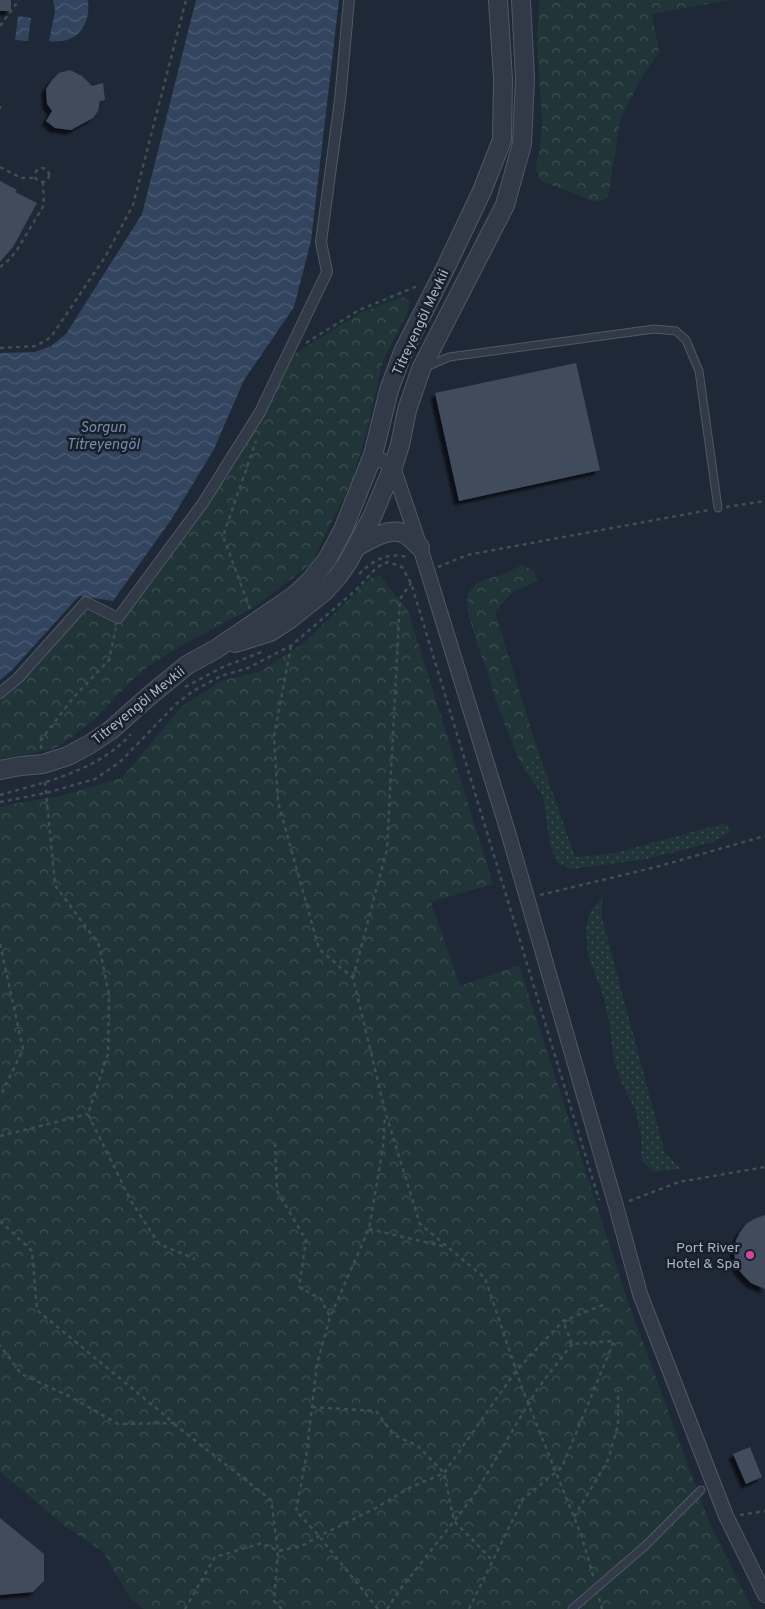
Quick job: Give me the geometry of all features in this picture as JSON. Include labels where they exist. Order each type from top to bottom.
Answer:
[{"type":"street","points":[[0,693],[18,678],[86,602],[118,618],[203,503],[260,412],[327,272],[321,242],[340,100],[349,0]]},
{"type":"street","name":"Titreyengöl Mevkii","points":[[0,770],[43,764],[68,756],[90,744],[111,730],[180,670],[216,649],[294,596],[312,579],[328,558],[342,530],[373,455],[389,390],[403,352],[470,217],[502,140],[503,79],[498,0]]},
{"type":"street","name":"Titreyengöl Mevkii","points":[[216,649],[270,632],[290,619],[324,591],[339,575],[372,517],[393,467],[400,445],[407,410],[421,369],[505,205],[522,144],[525,78],[522,0]]},
{"type":"street","points":[[373,455],[393,467],[420,547],[527,898],[640,1294],[726,1516],[765,1595]]},
{"type":"street","points":[[356,547],[385,533],[392,532],[404,534],[420,547]]},
{"type":"lane","points":[[421,369],[450,357],[654,329],[676,331],[686,340],[698,372],[718,508]]},
{"type":"lane","points":[[572,1609],[645,1546],[701,1490]]},
{"type":"path","points":[[0,26],[19,0]]},
{"type":"path","points":[[0,348],[36,346],[51,337],[106,257],[133,205],[186,0]]},
{"type":"path","points":[[0,166],[21,178],[36,178]]},
{"type":"path","points":[[40,168],[48,170],[49,178],[43,183],[36,181],[36,171],[40,168]]},
{"type":"path","points":[[0,267],[17,250],[44,205],[43,183]]},
{"type":"path","points":[[287,355],[359,310],[426,282]]},
{"type":"path","points":[[255,623],[222,536],[258,437]]},
{"type":"path","points":[[427,571],[467,555],[765,501]]},
{"type":"path","points":[[354,580],[367,566],[380,557],[392,556]]},
{"type":"path","points":[[411,583],[400,598],[387,849],[353,978],[385,1111],[420,1224],[485,1278],[528,1404],[582,1536],[602,1609]]},
{"type":"path","points":[[118,618],[109,660],[73,698],[41,740],[55,885],[99,945],[109,995],[108,1054],[88,1114],[131,1201],[159,1244],[195,1259]]},
{"type":"path","points":[[292,645],[274,736],[278,802],[320,950],[353,978]]},
{"type":"path","points":[[184,688],[223,667],[266,650]]},
{"type":"path","points":[[0,802],[46,793],[95,779],[121,761],[176,704],[220,676]]},
{"type":"path","points":[[0,795],[45,783],[78,770],[105,756],[134,731]]},
{"type":"path","points":[[527,898],[656,867],[765,836]]},
{"type":"path","points":[[0,944],[23,1049],[0,1097]]},
{"type":"path","points":[[378,1609],[319,1536],[296,1511],[306,1458],[317,1364],[330,1317],[369,1229],[383,1147],[385,1111]]},
{"type":"path","points":[[0,1136],[88,1114]]},
{"type":"path","points":[[275,1143],[277,1192],[306,1240],[299,1287],[321,1299],[330,1317]]},
{"type":"path","points":[[616,1206],[679,1182],[765,1167]]},
{"type":"path","points":[[0,1221],[32,1251],[37,1310],[271,1500],[278,1551],[274,1601],[282,1609]]},
{"type":"path","points":[[369,1229],[448,1248]]},
{"type":"path","points":[[185,1609],[215,1557],[262,1543],[278,1551],[302,1546],[376,1508],[409,1488],[444,1473],[516,1371],[562,1321],[602,1306]]},
{"type":"path","points":[[562,1321],[572,1344]]},
{"type":"path","points":[[387,1609],[474,1497],[538,1388],[572,1344],[614,1341],[562,1467],[523,1499],[470,1609]]},
{"type":"path","points":[[0,1345],[21,1374],[69,1396],[118,1424],[174,1423]]},
{"type":"path","points":[[574,1517],[608,1460],[618,1425],[618,1390]]},
{"type":"path","points":[[312,1407],[376,1411],[394,1435],[418,1446],[444,1473],[454,1521],[493,1561]]},
{"type":"path","points":[[726,1516],[765,1511]]},
{"type":"green space","points":[[539,0],[730,0],[652,14],[659,52],[639,82],[620,121],[608,198],[596,202],[541,181],[535,169],[540,149],[542,121],[537,44]]},
{"type":"green space","points":[[401,297],[407,298],[410,304],[383,361],[366,435],[352,481],[311,564],[256,606],[186,643],[146,668],[95,719],[61,745],[51,750],[0,759],[0,698],[86,609],[120,623],[207,505],[291,356],[360,313]]},
{"type":"green space","points":[[522,565],[533,570],[538,581],[513,592],[495,612],[536,745],[531,764],[521,765],[497,705],[467,609],[468,593],[477,583]]},
{"type":"green space","points":[[381,576],[408,610],[493,884],[431,902],[460,986],[519,965],[627,1299],[709,1522],[752,1609],[144,1609],[130,1598],[103,1552],[65,1526],[0,1472],[0,807],[60,796],[122,778],[182,706],[221,681],[261,671],[305,642],[372,577]]},
{"type":"green space","points":[[536,745],[575,857],[614,853],[726,823],[731,832],[713,842],[647,859],[572,869],[558,864],[550,845],[543,796],[521,765],[531,764]]},
{"type":"green space","points":[[603,896],[601,914],[665,1153],[681,1169],[654,1172],[641,1160],[641,1136],[636,1112],[623,1086],[614,1061],[609,1021],[602,992],[588,956],[586,929],[589,913]]},
{"type":"water","points":[[53,0],[88,1],[87,19],[84,26],[74,37],[66,40],[49,41],[55,11]]},
{"type":"water","name":"Sorgun Titreyengöl","points":[[196,0],[339,0],[311,241],[294,307],[244,380],[214,449],[171,520],[113,601],[79,596],[12,670],[0,680],[0,353],[35,352],[51,346],[66,334],[142,214]]},
{"type":"water","points":[[18,16],[31,18],[28,41],[15,40]]},
{"type":"building","points":[[0,0],[11,0],[11,11],[0,11]]},
{"type":"building","points":[[70,70],[82,76],[92,86],[103,83],[105,100],[100,101],[98,111],[93,118],[71,130],[55,128],[46,121],[52,111],[47,104],[46,89],[59,73]]},
{"type":"building","points":[[0,181],[17,190],[15,192],[37,203],[13,247],[0,262]]},
{"type":"building","points":[[576,363],[600,470],[459,501],[435,393]]},
{"type":"building","name":"Port River Hotel & Spa","points":[[765,1215],[765,1289],[751,1283],[738,1269],[734,1250],[736,1240],[746,1224]]},
{"type":"building","points":[[750,1447],[762,1477],[746,1484],[733,1454]]},
{"type":"building","points":[[0,1518],[44,1554],[44,1581],[33,1592],[0,1595]]},
{"type":"place","name":"Port River Hotel & Spa","points":[[750,1255]]}]
